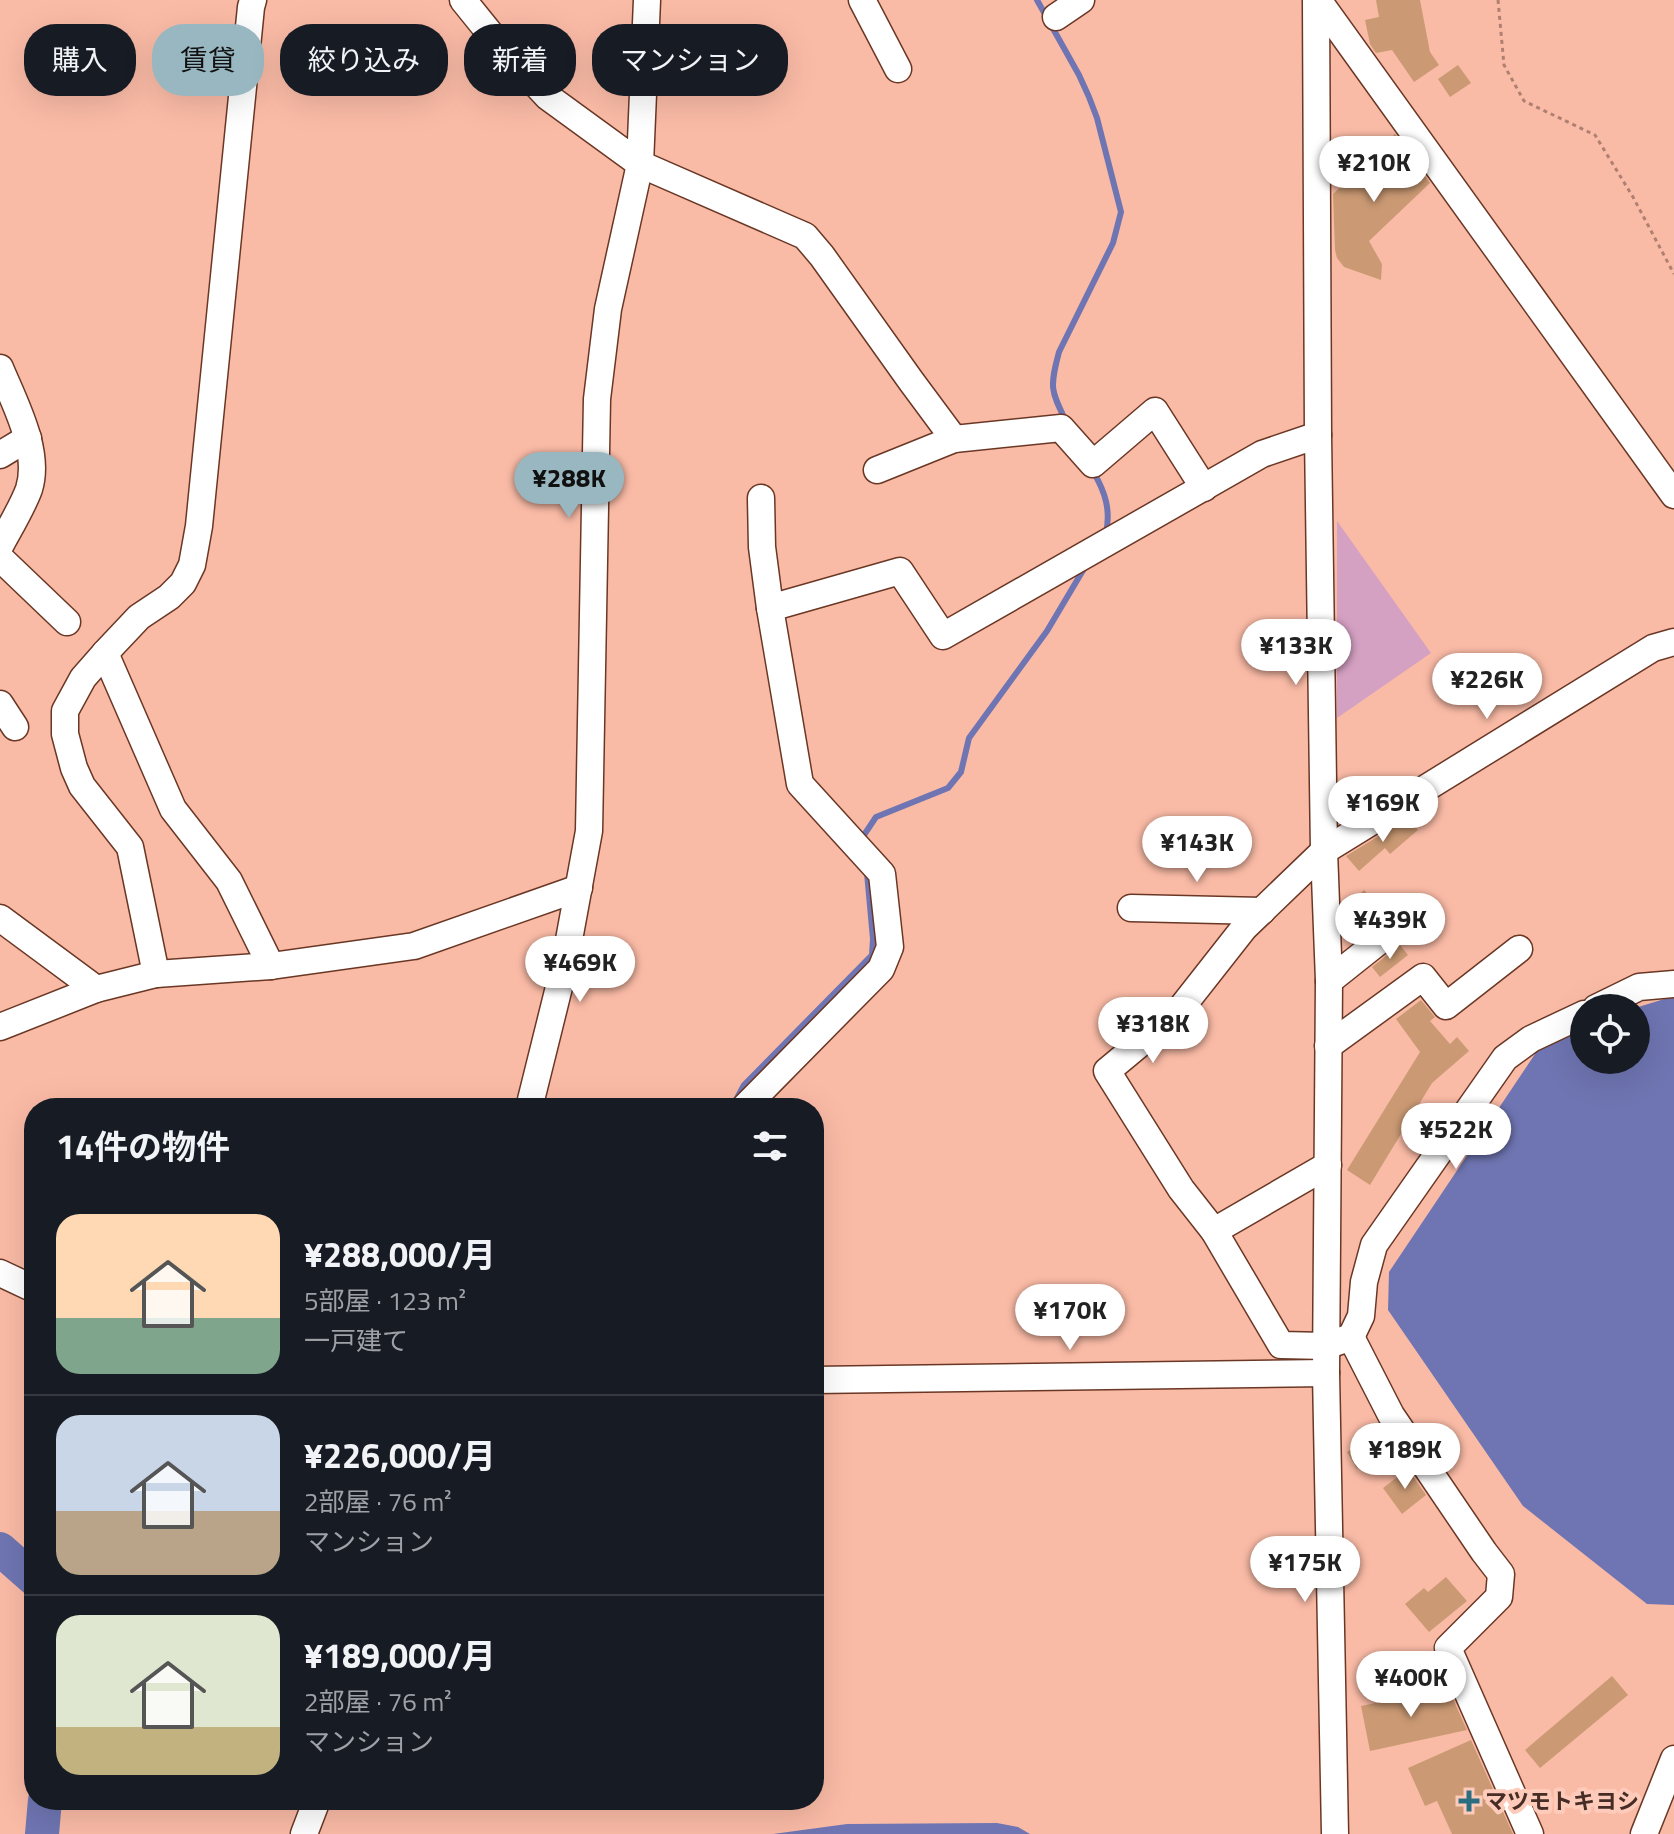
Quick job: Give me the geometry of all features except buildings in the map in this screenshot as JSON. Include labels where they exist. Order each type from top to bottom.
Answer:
[{"type":"street","points":[[156,974],[130,847],[82,786],[65,734],[65,711],[83,678],[139,617],[169,597],[183,583],[192,565],[253,0]]},
{"type":"street","points":[[463,0],[548,97],[640,164],[805,236],[954,439]]},
{"type":"street","points":[[531,1098],[564,967],[589,831],[597,399],[608,309],[640,164],[647,0]]},
{"type":"street","points":[[862,0],[898,69]]},
{"type":"street","points":[[1056,17],[1081,0]]},
{"type":"street","points":[[1317,0],[1318,435],[1329,981],[1326,1373],[1335,1834]]},
{"type":"street","points":[[1317,0],[1674,495]]},
{"type":"street","points":[[0,368],[28,438],[31,470],[29,489],[0,546]]},
{"type":"street","points":[[877,470],[954,439],[1061,428],[1093,464],[1155,411],[1204,488]]},
{"type":"street","points":[[770,608],[900,571],[943,636],[1262,454],[1318,435]]},
{"type":"street","points":[[0,455],[28,438]]},
{"type":"street","points":[[754,1098],[881,969],[890,947],[882,874],[800,784],[770,608],[762,547],[761,498]]},
{"type":"street","points":[[0,558],[67,622]]},
{"type":"street","points":[[1570,1021],[1531,1039],[1505,1058],[1374,1245],[1364,1282],[1361,1316],[1351,1337],[1326,1346],[1281,1345],[1214,1231],[1181,1189],[1107,1071],[1178,1012],[1244,928],[1324,851],[1653,648],[1674,642]]},
{"type":"street","points":[[105,653],[173,809],[229,881],[271,966]]},
{"type":"street","points":[[0,704],[15,727]]},
{"type":"street","points":[[0,1027],[96,989],[156,974],[271,966],[414,946],[579,888]]},
{"type":"street","points":[[1131,908],[1262,911]]},
{"type":"street","points":[[1329,981],[1417,911]]},
{"type":"street","points":[[0,918],[96,989]]},
{"type":"street","points":[[1328,1046],[1423,977],[1446,1006],[1519,949]]},
{"type":"street","points":[[1625,994],[1639,987],[1674,984]]},
{"type":"street","points":[[1214,1231],[1328,1165]]},
{"type":"street","points":[[0,1273],[24,1284]]},
{"type":"street","points":[[1351,1337],[1391,1415],[1501,1574],[1499,1597],[1448,1648],[1530,1834]]},
{"type":"street","points":[[824,1380],[1326,1373]]},
{"type":"street","points":[[1644,1834],[1674,1759]]},
{"type":"street","points":[[304,1834],[313,1810]]},
{"type":"path","points":[[1498,0],[1504,65],[1524,101],[1595,135],[1633,197],[1674,274]]},
{"type":"shaded area","points":[[1337,521],[1431,653],[1337,718]]},
{"type":"water","points":[[1674,996],[1674,1605],[1647,1604],[1523,1506],[1388,1310],[1389,1272],[1537,1051],[1570,1031],[1570,1074],[1650,1074],[1650,1003]]},
{"type":"water","points":[[997,1823],[1018,1827],[1030,1834],[773,1834],[847,1824]]},
{"type":"waterway","points":[[1037,0],[1089,97],[1121,212],[1113,243],[1059,352],[1053,388],[1066,421]]},
{"type":"waterway","points":[[1094,473],[1106,502],[1106,533]]},
{"type":"waterway","points":[[864,842],[864,835],[876,817],[948,788],[961,772],[969,738],[1047,631],[1085,567]]},
{"type":"waterway","points":[[737,1098],[744,1085],[872,955],[867,873]]},
{"type":"waterway","points":[[0,1549],[24,1570]]},
{"type":"waterway","points":[[42,1834],[44,1810]]},
{"type":"place","name":"マツモトキヨシ","points":[[1469,1801]]}]
